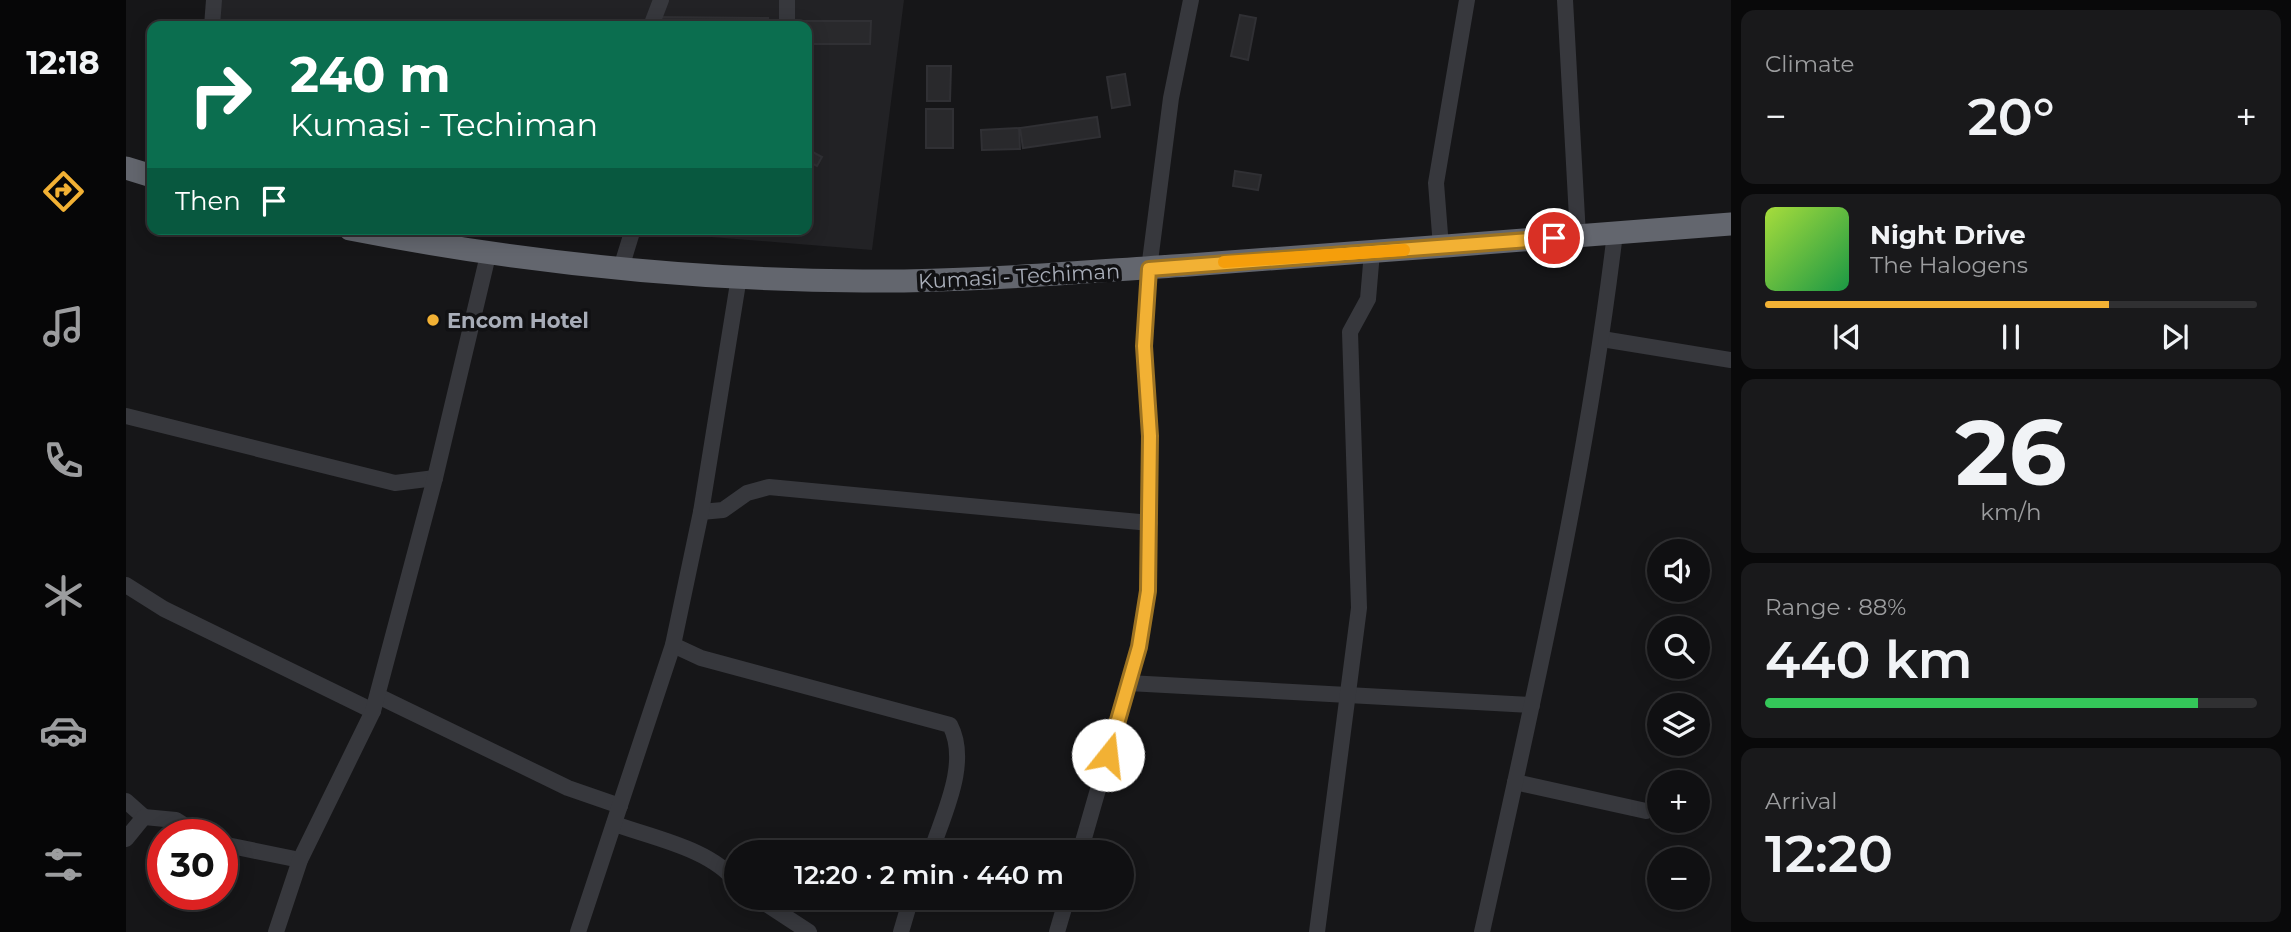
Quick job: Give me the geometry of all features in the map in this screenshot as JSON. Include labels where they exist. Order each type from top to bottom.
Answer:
[{"type":"highway","points":[[126,168],[147,174]]},
{"type":"highway","name":"Kumasi - Techiman","points":[[388,235],[621,268],[739,277],[860,281],[993,280],[1731,224]]},
{"type":"street","points":[[212,21],[214,0]]},
{"type":"street","points":[[653,21],[660,0]]},
{"type":"street","points":[[786,0],[787,21]]},
{"type":"street","points":[[1083,840],[1139,647],[1148,591],[1150,436],[1144,346],[1149,269],[1171,98],[1191,0]]},
{"type":"street","points":[[1441,247],[1436,183],[1467,0]]},
{"type":"street","points":[[1565,0],[1578,236]]},
{"type":"street","points":[[1482,932],[1532,705],[1602,339],[1615,233]]},
{"type":"street","points":[[621,268],[631,235]]},
{"type":"street","points":[[276,932],[300,860],[375,703],[435,478],[489,251]]},
{"type":"street","points":[[1317,932],[1359,608],[1350,332],[1368,299],[1372,252]]},
{"type":"street","points":[[579,932],[673,645],[701,512],[739,277]]},
{"type":"street","points":[[1602,339],[1731,360]]},
{"type":"street","points":[[126,416],[395,484],[435,478]]},
{"type":"street","points":[[701,512],[723,510],[747,493],[769,487],[1150,523]]},
{"type":"street","points":[[126,585],[164,609],[568,788],[620,806]]},
{"type":"street","points":[[673,645],[701,658],[950,725],[956,736],[957,760],[934,840]]},
{"type":"street","points":[[1128,683],[1532,705]]},
{"type":"street","points":[[1515,782],[1646,811]]},
{"type":"street","points":[[126,801],[144,817],[165,819]]},
{"type":"street","points":[[126,839],[144,817]]},
{"type":"street","points":[[615,824],[707,859],[724,869]]},
{"type":"street","points":[[238,848],[300,860]]},
{"type":"street","points":[[775,910],[808,932]]},
{"type":"street","points":[[901,932],[907,910]]},
{"type":"street","points":[[1058,932],[1064,910]]},
{"type":"shaded area","points":[[217,0],[904,0],[872,250],[686,235],[812,235],[812,21],[215,21]]},
{"type":"building","points":[[1240,15],[1256,18],[1248,60],[1231,56]]},
{"type":"building","points":[[655,17],[768,18],[768,21],[655,21]]},
{"type":"building","points":[[812,21],[871,21],[870,44],[812,44]]},
{"type":"building","points":[[927,66],[951,66],[950,101],[927,101]]},
{"type":"building","points":[[1125,74],[1130,105],[1112,108],[1107,77]]},
{"type":"building","points":[[926,109],[953,109],[953,148],[926,148]]},
{"type":"building","points":[[1097,117],[1100,137],[1023,148],[1020,128]]},
{"type":"building","points":[[1019,128],[1020,149],[982,150],[981,130]]},
{"type":"building","points":[[812,152],[822,157],[817,166],[812,164]]},
{"type":"building","points":[[1235,171],[1261,175],[1258,190],[1233,186]]},
{"type":"slow traffic","points":[[1224,262],[1404,250]]},
{"type":"place","name":"Encom Hotel","points":[[433,320]]},
{"type":"route","points":[[1108,755],[1139,647],[1148,591],[1150,436],[1144,346],[1149,269],[1554,238]]}]
